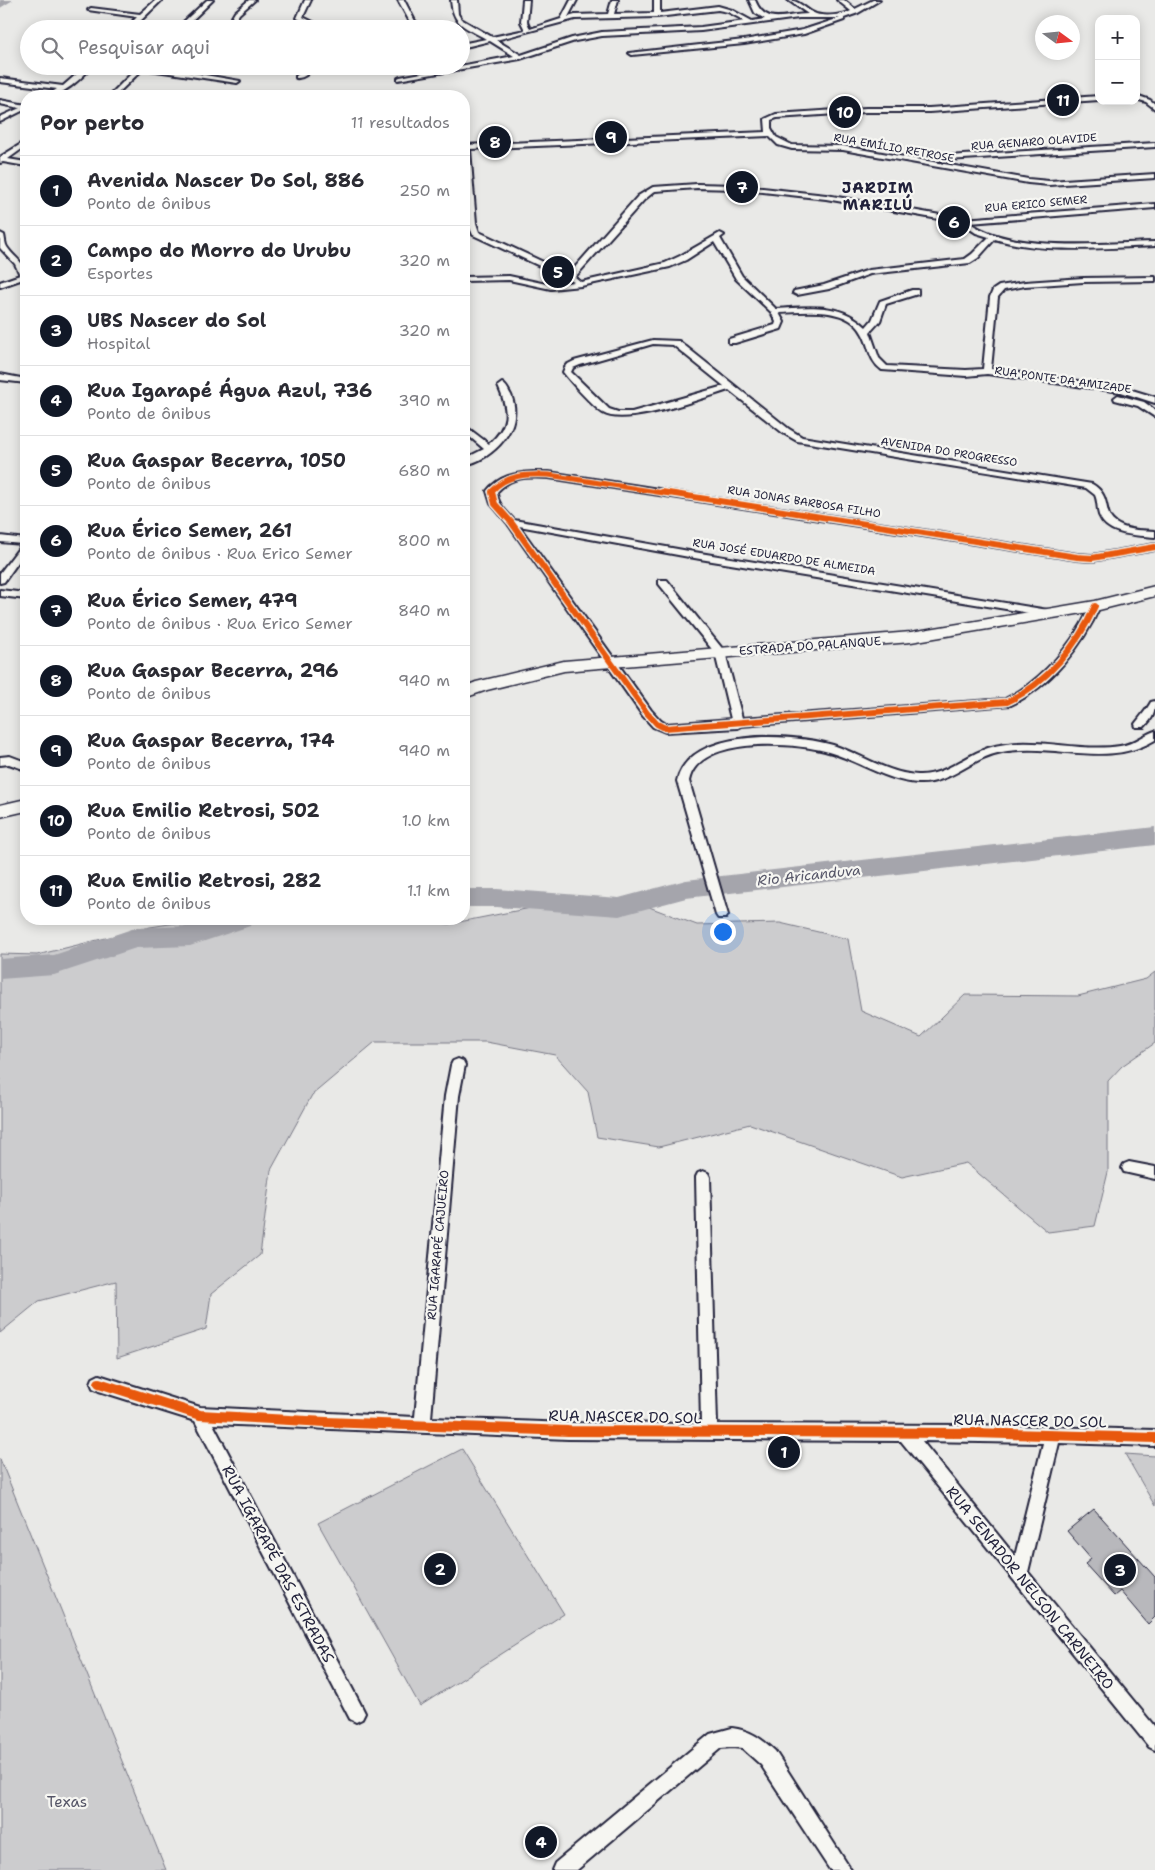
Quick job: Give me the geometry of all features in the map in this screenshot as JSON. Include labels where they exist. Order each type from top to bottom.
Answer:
[{"type":"street","points":[[138,20],[159,0]]},
{"type":"street","points":[[189,20],[210,0]]},
{"type":"street","points":[[233,20],[237,13],[252,0]]},
{"type":"street","points":[[304,20],[300,18],[308,0]]},
{"type":"street","points":[[401,0],[412,20]]},
{"type":"street","points":[[454,0],[455,14],[459,20]]},
{"type":"street","points":[[526,0],[524,22],[528,31]]},
{"type":"street","points":[[564,19],[574,0]]},
{"type":"street","points":[[610,17],[615,0]]},
{"type":"street","points":[[657,0],[658,15]]},
{"type":"street","points":[[752,0],[758,12],[769,19]]},
{"type":"street","points":[[791,0],[815,16]]},
{"type":"street","points":[[840,0],[856,12]]},
{"type":"street","points":[[632,53],[744,42],[795,34],[838,21],[877,0]]},
{"type":"street","points":[[470,44],[528,31],[564,19],[658,15],[696,8],[726,10],[750,22]]},
{"type":"street","points":[[92,10],[142,16]]},
{"type":"street","points":[[470,65],[520,57],[589,36],[700,29],[769,19],[846,16]]},
{"type":"street","points":[[470,26],[520,57]]},
{"type":"street","points":[[60,90],[79,75]]},
{"type":"street","points":[[118,90],[134,75]]},
{"type":"street","points":[[196,75],[237,81]]},
{"type":"street","points":[[400,79],[410,75]]},
{"type":"street","points":[[0,80],[64,88]]},
{"type":"street","points":[[470,147],[770,134],[768,121],[770,117],[776,116],[866,110],[929,110],[1095,98]]},
{"type":"street","points":[[1140,98],[1148,100],[1155,107]]},
{"type":"street","points":[[0,102],[20,106]]},
{"type":"street","points":[[0,120],[20,110]]},
{"type":"street","name":"RUA EMÍLIO RETROSE","points":[[770,134],[778,142],[790,146],[832,147],[1038,182],[1155,176]]},
{"type":"street","name":"RUA GENARO OLAVIDE","points":[[913,160],[1155,145]]},
{"type":"street","points":[[1,160],[20,148]]},
{"type":"street","points":[[1,160],[20,163]]},
{"type":"street","name":"RUA ERICO SEMER","points":[[571,278],[641,198],[653,189],[711,186],[808,194],[963,221],[1155,206]]},
{"type":"street","points":[[470,201],[472,223],[476,233],[581,284]]},
{"type":"street","points":[[963,221],[977,231],[993,237],[1051,245],[1155,244]]},
{"type":"street","points":[[0,235],[3,247],[20,267]]},
{"type":"street","points":[[470,279],[509,278],[551,287],[581,284],[667,265],[683,258],[717,237],[729,262],[747,287],[774,311],[780,322],[778,327],[732,341]]},
{"type":"street","points":[[797,293],[826,287],[869,272],[968,261],[993,237]]},
{"type":"street","points":[[0,285],[20,278]]},
{"type":"street","points":[[987,371],[994,297],[999,290],[1025,284],[1083,280],[1155,279]]},
{"type":"street","points":[[774,311],[834,311],[851,318],[866,332],[876,320],[883,303],[895,297],[915,292]]},
{"type":"street","name":"RUA PONTE DA AMIZADE","points":[[866,332],[872,352],[882,367],[907,371],[966,373],[987,371],[1122,390],[1155,400]]},
{"type":"street","name":"AVENIDA DO PROGRESSO","points":[[730,387],[632,415],[617,415],[606,411],[567,372],[569,368],[577,363],[652,342],[666,340],[676,343],[786,431],[800,439],[1089,486],[1097,490],[1103,497],[1103,514],[1112,525],[1128,531],[1155,534]]},
{"type":"street","name":"RUA PONTE DA AMIZADE","points":[[966,373],[980,379],[1121,398],[1141,404],[1155,414]]},
{"type":"street","points":[[0,377],[20,380]]},
{"type":"street","points":[[470,461],[474,461],[490,450],[511,418],[512,409],[502,386]]},
{"type":"street","points":[[470,433],[490,450]]},
{"type":"street","name":"RUA JONAS BARBOSA FILHO","points":[[511,522],[498,508],[492,496],[492,491],[503,480],[527,474],[567,477],[1077,557],[1092,558],[1155,547]]},
{"type":"street","points":[[511,522],[647,713],[661,727],[738,724],[998,704],[1014,699],[1024,693],[1070,648],[1085,628],[1095,606]]},
{"type":"street","name":"RUA JOSÉ EDUARDO DE ALMEIDA","points":[[511,522],[700,556],[1054,614]]},
{"type":"street","points":[[0,539],[20,542]]},
{"type":"street","points":[[0,580],[20,552]]},
{"type":"street","points":[[663,582],[720,652],[738,724]]},
{"type":"street","name":"ESTRADA DO PALANQUE","points":[[470,691],[536,672],[609,661],[833,645],[911,637],[1054,614],[1155,591]]},
{"type":"street","points":[[0,593],[20,595]]},
{"type":"street","points":[[1140,724],[1147,718],[1155,705]]},
{"type":"street","points":[[722,916],[683,782],[686,770],[695,761],[720,746],[768,742],[818,745],[860,758],[897,774],[918,779],[945,775],[979,756],[1003,748],[1119,749],[1134,746],[1155,735]]},
{"type":"street","points":[[0,761],[10,760],[20,764]]},
{"type":"street","points":[[0,811],[20,806]]},
{"type":"street","name":"RUA IGARAPÉ CAJUEIRO","points":[[422,1426],[452,1096],[458,1065]]},
{"type":"street","points":[[1129,1168],[1155,1173]]},
{"type":"street","points":[[703,1177],[709,1432]]},
{"type":"street","name":"RUA NASCER DO SOL","points":[[99,1382],[200,1415],[568,1431],[1053,1435],[1155,1438]]},
{"type":"street","name":"RUA IGARAPÉ DAS ESTRADAS","points":[[200,1415],[356,1713]]},
{"type":"street","name":"RUA SENADOR NELSON CARNEIRO","points":[[906,1434],[1155,1741]]},
{"type":"street","points":[[1019,1575],[1053,1435]]},
{"type":"street","points":[[562,1870],[716,1740],[728,1736],[742,1738],[756,1745],[768,1758],[841,1870]]},
{"type":"green space","points":[[641,904],[697,925],[780,923],[848,939],[861,1011],[921,1037],[965,995],[1078,996],[1146,979],[1155,972],[1155,1043],[1122,1066],[1108,1081],[1108,1172],[1095,1226],[1048,1232],[966,1163],[902,1177],[750,1124],[659,1147],[597,1137],[588,1092],[555,1055],[486,1042],[375,1042],[312,1095],[271,1170],[260,1255],[211,1294],[206,1329],[117,1358],[116,1281],[39,1301],[0,1333],[0,954],[37,955],[163,925],[470,925],[470,920],[541,906]]},
{"type":"green space","points":[[462,1449],[564,1614],[420,1706],[318,1523]]},
{"type":"green space","points":[[1125,1454],[1155,1456],[1155,1506]]},
{"type":"green space","name":"Texas","points":[[0,1459],[166,1870],[0,1870]]},
{"type":"building","points":[[1094,1509],[1155,1577],[1155,1617],[1148,1624],[1120,1591],[1114,1596],[1085,1564],[1091,1559],[1067,1531]]},
{"type":"waterway","points":[[0,5],[7,0]]},
{"type":"waterway","name":"Rio Aricanduva","points":[[470,898],[497,898],[619,907],[686,889],[1155,836]]},
{"type":"waterway","name":"Rio Aricanduva","points":[[0,969],[54,965],[135,938],[190,936],[223,925]]},
{"type":"cycle path","points":[[1095,606],[1079,636],[1061,659],[1039,681],[1007,702],[665,728],[657,724],[647,713],[511,522],[498,508],[493,500],[492,491],[504,481],[518,476],[549,475],[1077,557],[1092,558],[1155,547]]},
{"type":"cycle path","points":[[99,1383],[200,1415],[326,1422],[568,1431],[974,1433],[1155,1438]]},
{"type":"place","name":"Rua Emilio Retrosi, 282","points":[[1063,100]]},
{"type":"place","name":"Rua Emilio Retrosi, 502","points":[[845,112]]},
{"type":"place","name":"Rua Gaspar Becerra, 174","points":[[611,137]]},
{"type":"place","name":"Rua Gaspar Becerra, 296","points":[[495,142]]},
{"type":"place","name":"Rua Érico Semer, 479","points":[[742,187]]},
{"type":"place","name":"Rua Érico Semer, 261","points":[[954,222]]},
{"type":"place","name":"Rua Gaspar Becerra, 1050","points":[[558,272]]},
{"type":"place","name":"Avenida Nascer Do Sol, 886","points":[[784,1452]]},
{"type":"place","name":"Campo do Morro do Urubu","points":[[440,1569]]},
{"type":"place","name":"UBS Nascer do Sol","points":[[1120,1570]]},
{"type":"place","name":"Rua Igarapé Água Azul, 736","points":[[541,1842]]},
{"type":"district","name":"JARDIM MARILÚ","points":[[878,196]]}]
